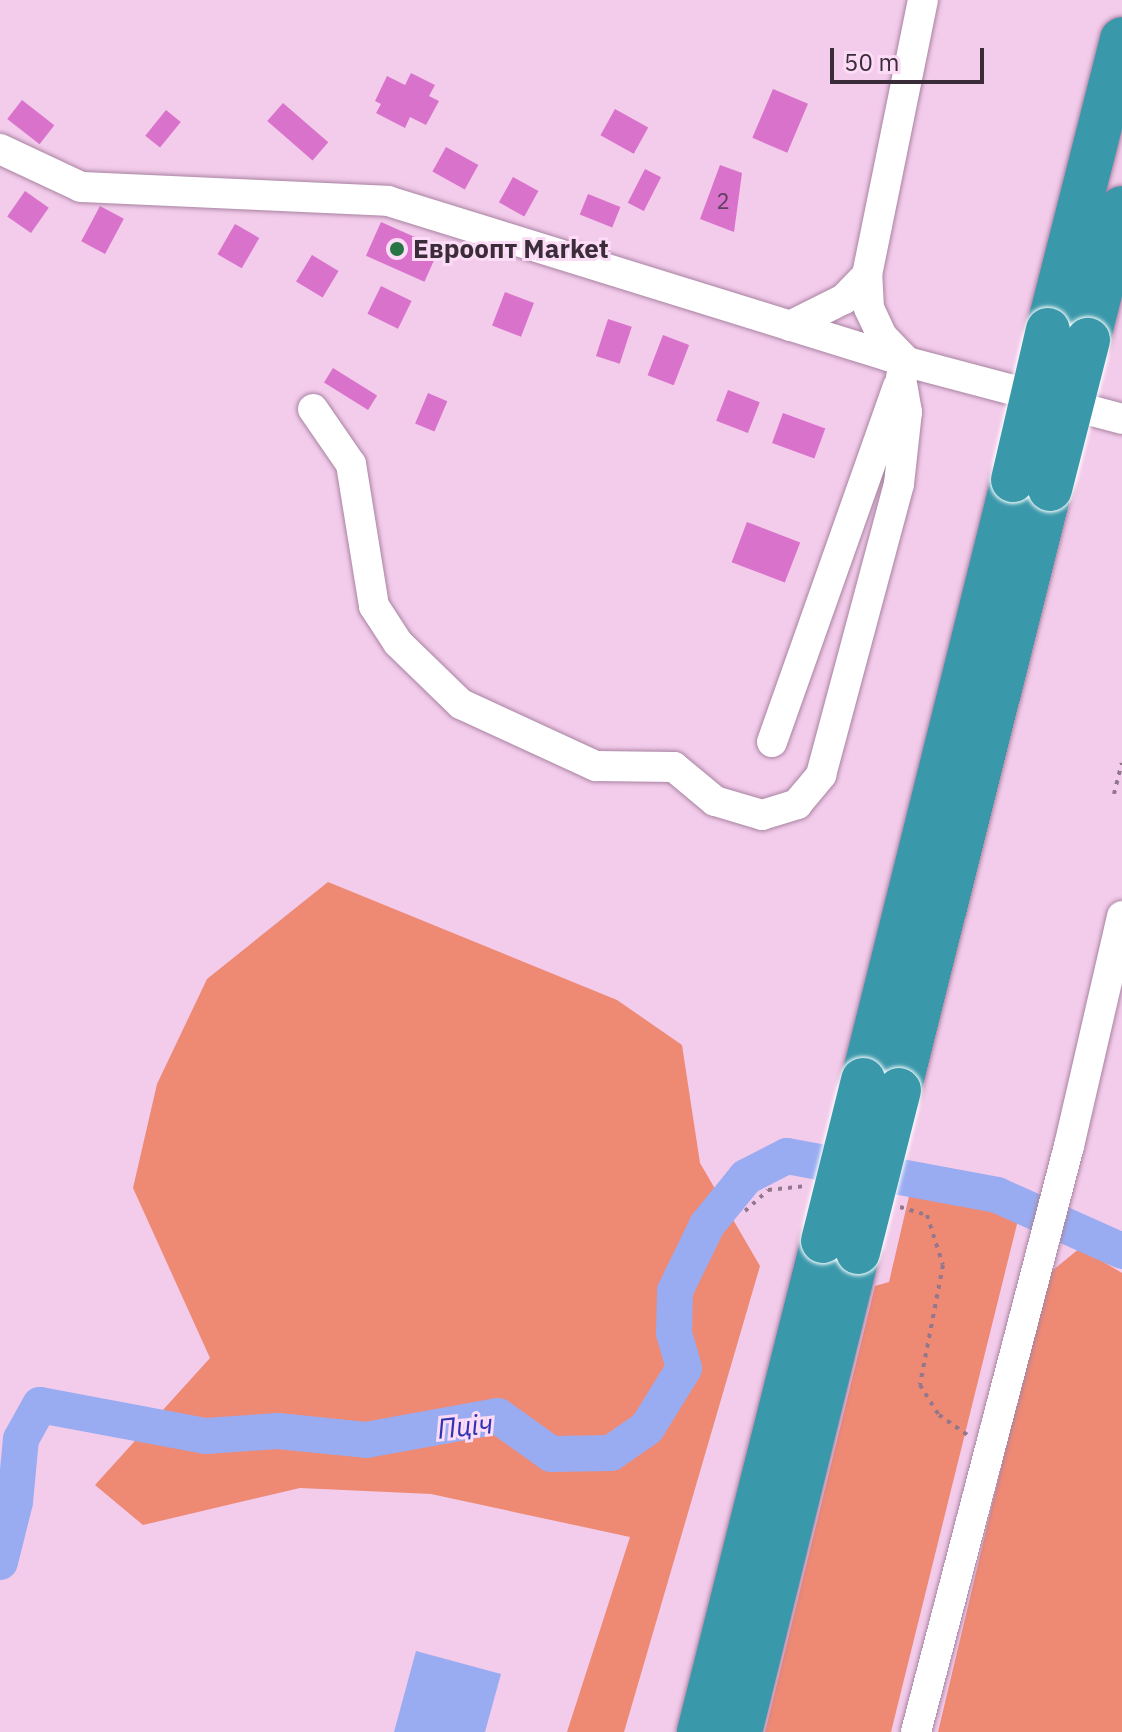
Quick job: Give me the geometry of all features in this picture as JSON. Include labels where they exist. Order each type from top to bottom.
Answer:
[{"type":"highway","points":[[699,1732],[840,1247],[1032,484],[1068,335],[1122,39]]},
{"type":"highway","points":[[1068,335],[1122,208]]},
{"type":"highway","points":[[740,1732],[840,1247]]},
{"type":"street","points":[[313,409],[351,464],[374,606],[398,643],[461,704],[596,766],[674,767],[715,801],[762,815],[797,804],[821,775],[899,484],[907,412],[904,370],[882,336],[869,308],[867,275],[923,0]]},
{"type":"street","points":[[0,149],[81,187],[388,201],[790,326],[904,370],[1122,419]]},
{"type":"street","points":[[790,326],[844,299],[867,275]]},
{"type":"street","points":[[772,742],[904,370]]},
{"type":"street","points":[[916,1732],[1035,1266],[1069,1146],[1109,1046],[1122,916]]},
{"type":"path","points":[[1114,794],[1122,763]]},
{"type":"path","points":[[745,1211],[768,1190],[809,1186]]},
{"type":"path","points":[[897,1206],[927,1215],[943,1265],[920,1385],[939,1415],[962,1435],[992,1442]]},
{"type":"shaded area","points":[[328,882],[617,1000],[682,1045],[700,1163],[760,1266],[624,1732],[567,1732],[630,1537],[431,1494],[300,1488],[143,1525],[95,1485],[210,1358],[133,1188],[157,1084],[207,979]]},
{"type":"shaded area","points":[[910,1192],[994,1204],[1019,1216],[891,1732],[765,1732],[875,1286],[889,1282]]},
{"type":"shaded area","points":[[1080,1248],[1122,1273],[1122,1732],[938,1732],[1047,1275]]},
{"type":"water","points":[[416,1651],[501,1674],[485,1732],[394,1732]]},
{"type":"building","points":[[411,73],[435,85],[429,96],[439,101],[426,125],[410,117],[405,128],[376,113],[381,104],[375,101],[387,76],[405,85]]},
{"type":"building","points":[[773,89],[808,104],[787,153],[752,138]]},
{"type":"building","points":[[22,100],[54,125],[40,144],[7,119]]},
{"type":"building","points":[[283,103],[328,142],[313,160],[267,121]]},
{"type":"building","points":[[615,109],[648,127],[634,154],[600,135]]},
{"type":"building","points":[[166,110],[181,122],[160,148],[145,136]]},
{"type":"building","points":[[446,147],[478,165],[465,189],[432,171]]},
{"type":"building","points":[[720,165],[742,173],[734,232],[700,219]]},
{"type":"building","points":[[645,169],[661,177],[644,211],[628,203]]},
{"type":"building","points":[[513,177],[538,191],[524,216],[499,202]]},
{"type":"building","points":[[25,191],[49,208],[31,233],[7,216]]},
{"type":"building","points":[[588,194],[620,207],[612,228],[580,214]]},
{"type":"building","points":[[100,206],[124,219],[105,254],[81,241]]},
{"type":"building","points":[[381,222],[439,248],[424,282],[366,256]]},
{"type":"building","points":[[235,224],[259,238],[242,268],[218,254]]},
{"type":"building","points":[[312,255],[339,271],[323,298],[296,282]]},
{"type":"building","points":[[381,286],[412,301],[398,329],[367,314]]},
{"type":"building","points":[[505,292],[534,303],[521,337],[492,326]]},
{"type":"building","points":[[608,319],[632,327],[620,364],[596,356]]},
{"type":"building","points":[[663,335],[689,345],[674,385],[648,375]]},
{"type":"building","points":[[333,368],[377,396],[368,410],[324,382]]},
{"type":"building","points":[[728,390],[760,402],[748,433],[716,421]]},
{"type":"building","points":[[428,393],[447,401],[434,432],[415,423]]},
{"type":"building","points":[[783,413],[825,428],[814,458],[772,443]]},
{"type":"building","points":[[747,522],[800,542],[785,583],[732,562]]},
{"type":"waterway","name":"Пціч","points":[[0,1562],[15,1502],[21,1439],[40,1405],[206,1436],[278,1431],[366,1440],[498,1416],[551,1454],[611,1453],[647,1428],[684,1368],[674,1333],[675,1291],[707,1225],[746,1177],[787,1156],[997,1195],[1122,1251]]},
{"type":"place","name":"Евроопт Market","points":[[397,249]]}]
